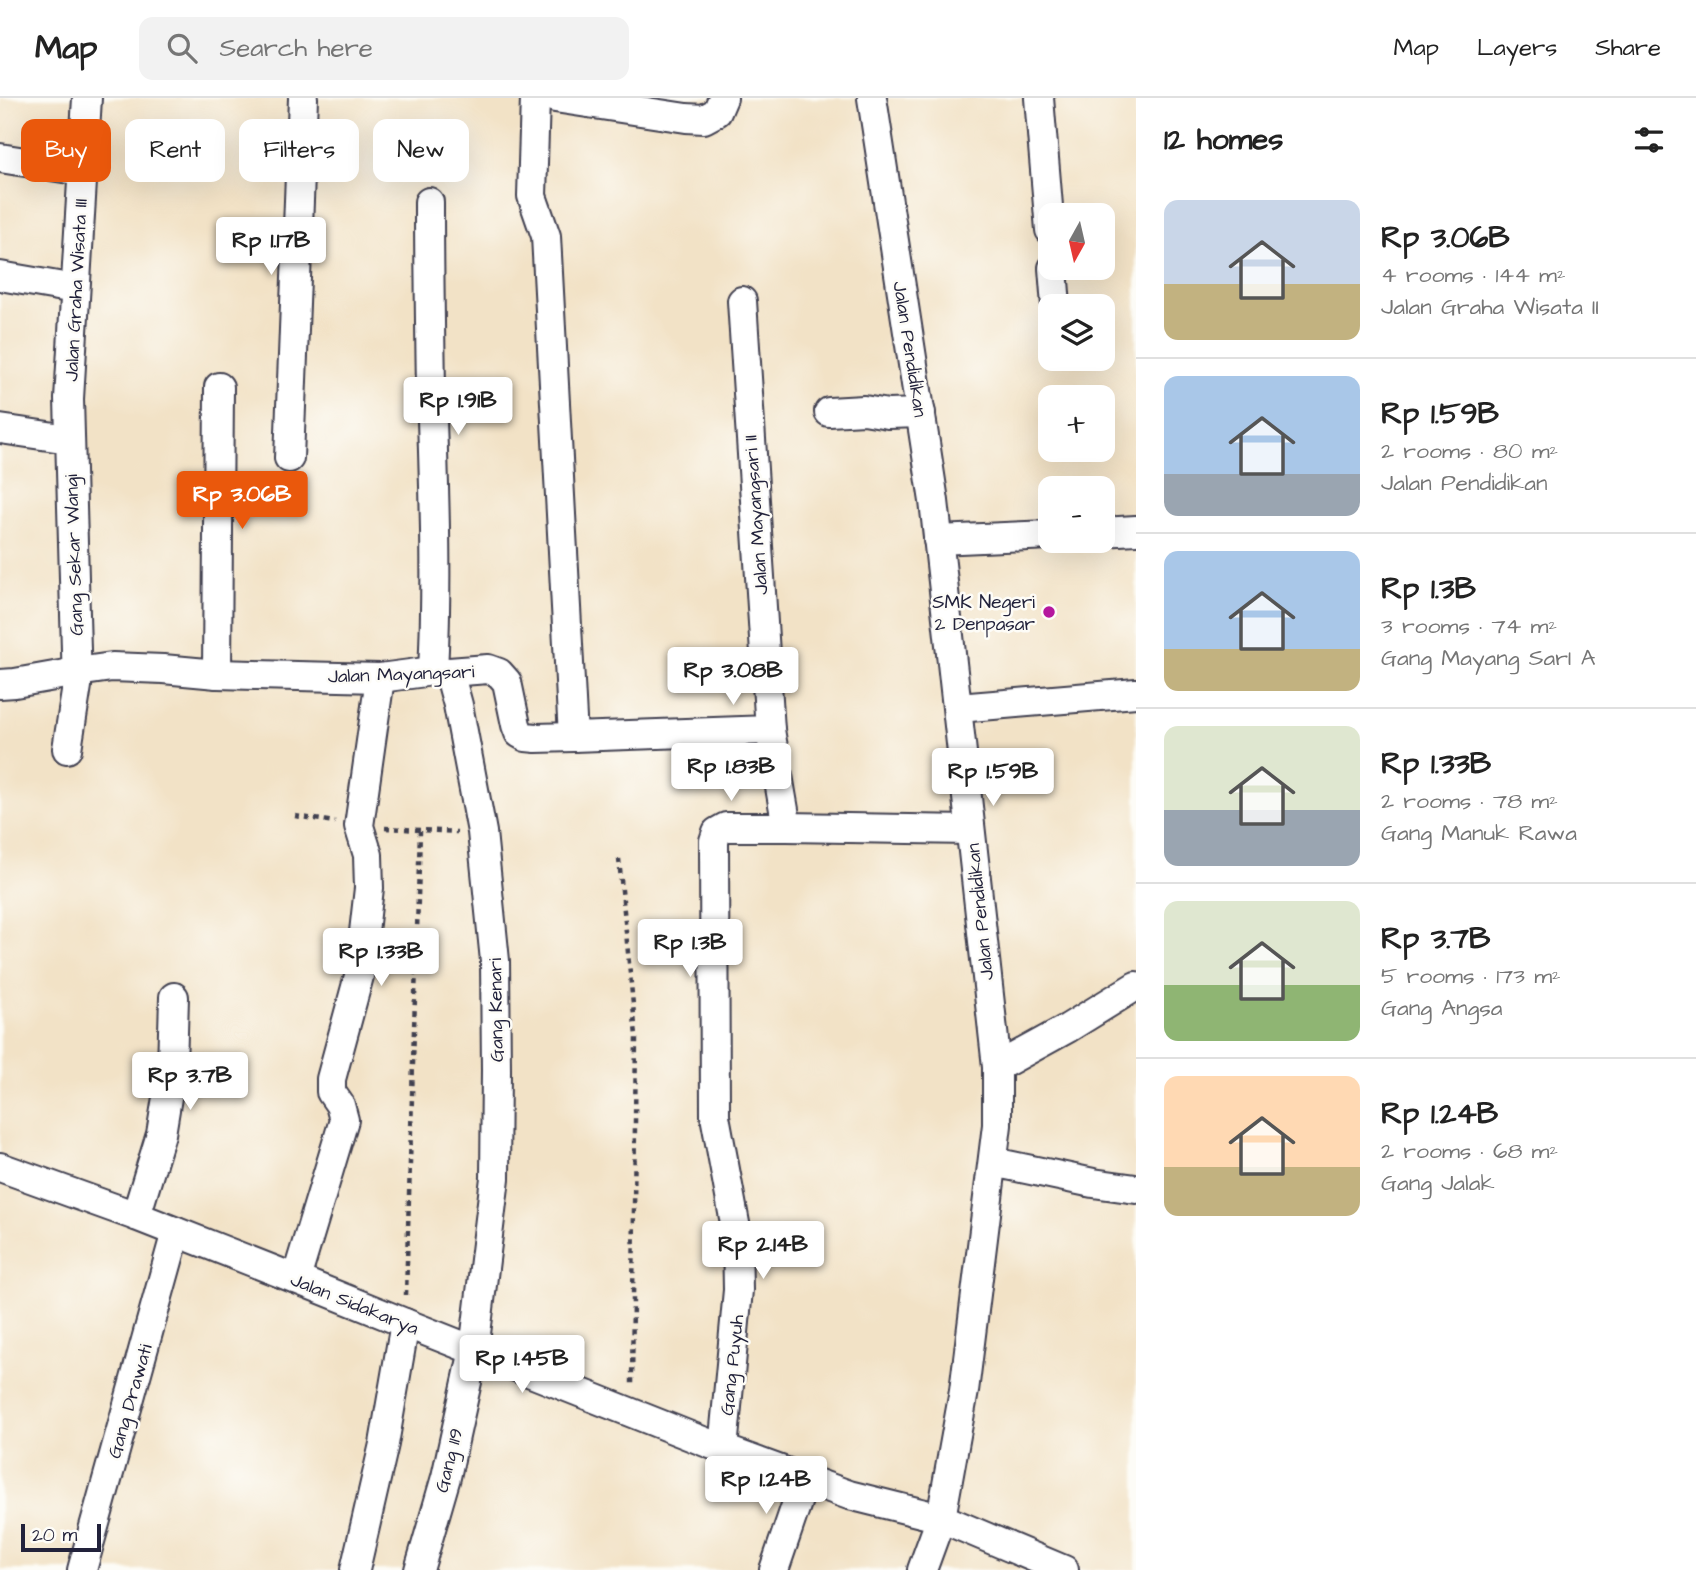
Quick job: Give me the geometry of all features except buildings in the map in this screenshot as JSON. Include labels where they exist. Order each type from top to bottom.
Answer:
[{"type":"street","name":"Jalan Graha Wisata III","points":[[86,119],[87,98]]},
{"type":"street","points":[[289,458],[303,98]]},
{"type":"street","points":[[535,98],[532,196],[546,236],[573,737]]},
{"type":"street","points":[[555,98],[704,119],[717,112],[723,98]]},
{"type":"street","name":"Jalan Pendidikan","points":[[872,98],[939,540],[997,1067],[997,1125],[964,1391],[941,1518],[922,1570]]},
{"type":"street","points":[[1039,98],[1048,203]]},
{"type":"street","points":[[0,158],[21,161]]},
{"type":"street","name":"Jalan Graha Wisata III","points":[[69,439],[81,182]]},
{"type":"street","name":"Gang Kenari","points":[[429,202],[436,611],[441,672],[458,705],[482,832],[495,961],[495,1178],[474,1350]]},
{"type":"street","points":[[0,275],[75,289]]},
{"type":"street","name":"Jalan Mayangsari II","points":[[742,301],[770,730]]},
{"type":"street","points":[[217,674],[219,387]]},
{"type":"street","points":[[829,412],[863,410],[888,414],[921,413]]},
{"type":"street","points":[[0,429],[69,439]]},
{"type":"street","name":"Gang Sekar Wangi","points":[[67,749],[77,686],[69,439]]},
{"type":"street","points":[[1115,531],[1136,530]]},
{"type":"street","points":[[939,540],[1038,535]]},
{"type":"street","name":"Jalan Mayangsari","points":[[0,684],[112,667],[217,674],[380,678],[488,669],[494,670],[507,682],[516,725],[526,737],[770,730]]},
{"type":"street","points":[[296,1279],[344,1120],[340,1105],[331,1092],[331,1079],[359,976],[369,888],[368,855],[359,826],[380,678]]},
{"type":"street","points":[[958,708],[1136,693]]},
{"type":"street","points":[[770,730],[787,827],[970,830]]},
{"type":"street","name":"Gang Puyuh","points":[[723,1449],[738,1290],[737,1234],[715,1116],[714,841],[717,832],[726,827],[787,827]]},
{"type":"street","points":[[997,1067],[1136,986]]},
{"type":"street","points":[[136,1216],[161,1134],[173,1067],[174,997]]},
{"type":"street","points":[[993,1162],[1136,1189]]},
{"type":"street","name":"Jalan Sidakarya","points":[[0,1167],[136,1216],[723,1449],[849,1495],[941,1518],[1064,1570]]},
{"type":"street","name":"Gang Drawati","points":[[82,1570],[176,1232]]},
{"type":"street","points":[[355,1570],[384,1444],[405,1323]]},
{"type":"street","name":"Gang 119","points":[[419,1570],[446,1477],[474,1350]]},
{"type":"street","points":[[774,1570],[805,1479]]},
{"type":"path","points":[[406,1294],[420,831]]},
{"type":"path","points":[[619,859],[636,1036],[632,1413]]},
{"type":"place","name":"SMK Negeri 2 Denpasar","points":[[1049,612]]}]
